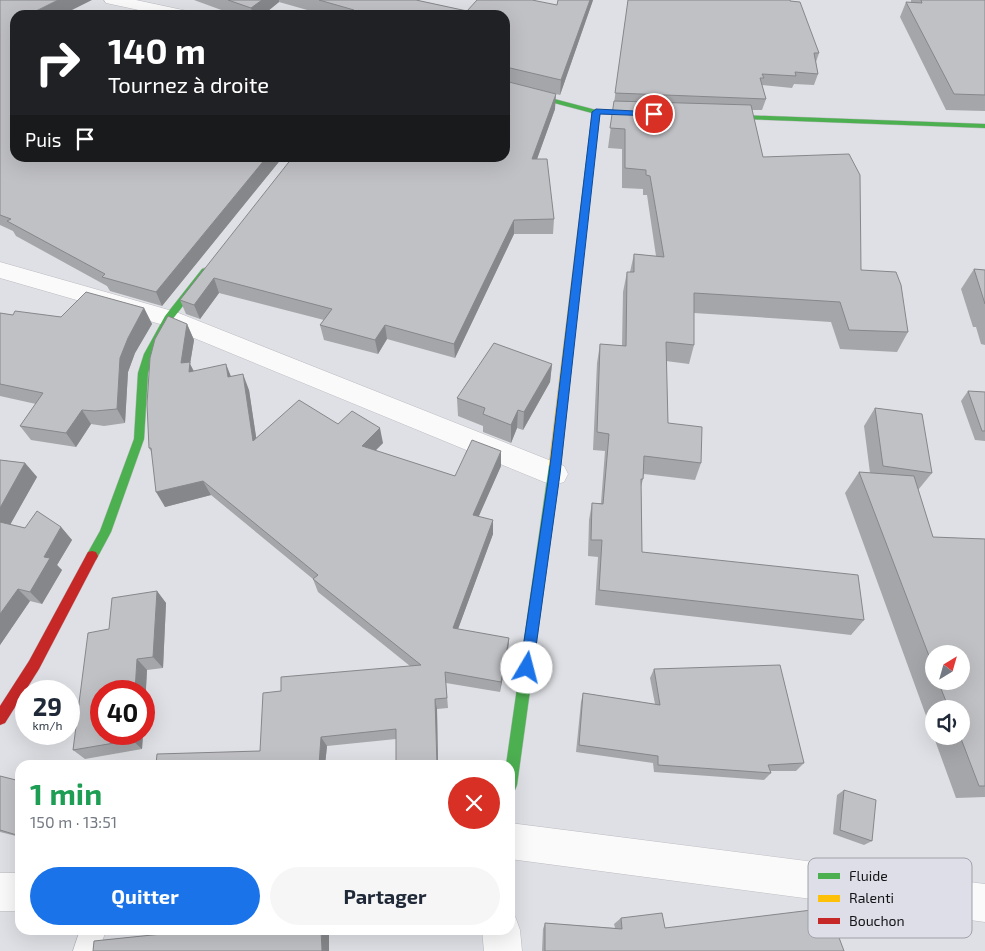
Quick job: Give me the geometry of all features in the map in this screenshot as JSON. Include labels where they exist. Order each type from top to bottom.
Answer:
[{"type":"street","points":[[112,0],[150,3],[171,10]]},
{"type":"street","points":[[510,89],[596,112],[626,113]]},
{"type":"street","points":[[514,760],[554,474],[596,112]]},
{"type":"street","points":[[706,116],[985,126]]},
{"type":"street","points":[[0,718],[34,665],[105,532],[139,439],[145,367],[149,354],[168,318],[210,265]]},
{"type":"street","points":[[0,270],[168,318],[554,474]]},
{"type":"street","points":[[515,842],[808,880]]},
{"type":"street","points":[[0,892],[15,892]]},
{"type":"street","points":[[972,901],[985,903]]},
{"type":"street","points":[[501,935],[503,951]]},
{"type":"lane","points":[[86,951],[91,935]]},
{"type":"building","points":[[0,0],[58,0],[38,10],[10,10],[10,162],[263,162],[156,292],[102,277],[105,274],[7,221],[11,219],[0,215]]},
{"type":"building","points":[[228,0],[262,0],[251,8]]},
{"type":"building","points":[[319,0],[416,0],[462,10],[354,10]]},
{"type":"building","points":[[477,0],[532,0],[557,5],[558,0],[590,0],[561,80],[510,68],[510,10],[468,10]]},
{"type":"building","points":[[628,0],[790,0],[800,2],[819,53],[814,53],[818,74],[795,72],[796,76],[762,74],[764,78],[760,78],[766,99],[615,93]]},
{"type":"building","points":[[921,0],[985,0],[985,95],[954,94],[906,2],[922,3]]},
{"type":"building","points":[[510,82],[556,94],[532,159],[547,159],[554,219],[514,220],[454,344],[385,325],[375,340],[320,325],[332,309],[214,278],[194,305],[180,300],[289,162],[510,162]]},
{"type":"building","points":[[614,101],[751,105],[763,157],[849,154],[860,175],[861,270],[896,272],[901,285],[908,332],[849,330],[840,302],[694,293],[694,345],[666,342],[668,423],[702,427],[701,463],[644,456],[643,479],[641,479],[642,552],[858,575],[864,620],[599,590],[602,540],[591,540],[592,503],[603,504],[609,434],[597,432],[600,344],[626,346],[627,272],[634,272],[634,254],[664,257],[650,176],[646,175],[646,170],[625,168],[625,129],[610,128]]},
{"type":"building","points":[[974,269],[985,270],[985,304]]},
{"type":"building","points":[[86,292],[144,308],[120,358],[117,409],[82,410],[66,433],[20,426],[43,393],[0,384],[0,313],[13,315],[15,311],[61,317]]},
{"type":"building","points":[[168,316],[187,324],[181,363],[190,362],[189,372],[226,364],[228,377],[243,374],[253,441],[299,400],[338,424],[352,411],[380,428],[362,446],[455,476],[472,440],[501,451],[473,515],[493,520],[453,628],[509,638],[501,682],[445,672],[447,698],[435,699],[437,760],[396,760],[396,729],[321,737],[319,760],[156,760],[157,754],[260,751],[263,693],[281,691],[281,677],[421,665],[313,579],[318,575],[203,481],[156,492],[151,448],[149,448],[147,404],[150,358],[155,339]]},
{"type":"building","points":[[494,343],[552,364],[524,412],[518,410],[511,425],[483,414],[485,408],[457,398]]},
{"type":"building","points":[[968,391],[985,392],[985,431],[982,431]]},
{"type":"building","points":[[875,408],[922,414],[932,473],[883,466]]},
{"type":"building","points":[[0,460],[25,463],[0,508]]},
{"type":"building","points":[[859,472],[914,476],[933,537],[985,539],[985,786],[979,786],[963,745],[970,745],[970,700],[945,700],[942,690],[970,690],[970,645],[925,645]]},
{"type":"building","points":[[37,511],[61,527],[44,557],[50,558],[30,592],[18,589],[0,614],[0,522],[25,528]]},
{"type":"building","points":[[157,591],[153,657],[137,659],[136,680],[90,680],[90,745],[102,745],[73,750],[74,745],[80,745],[80,695],[88,633],[109,629],[112,598]]},
{"type":"building","points":[[780,665],[804,763],[768,765],[771,773],[658,765],[658,756],[579,745],[583,693],[660,705],[654,669]]},
{"type":"building","points":[[0,776],[15,780],[15,834],[0,830]]},
{"type":"building","points":[[844,790],[876,800],[872,841],[840,830]]},
{"type":"building","points":[[808,910],[808,938],[839,938],[844,951],[545,951],[545,923],[622,929],[621,918],[662,913],[665,928]]},
{"type":"building","points":[[152,935],[321,935],[322,951],[93,951],[94,941]]},
{"type":"traffic: fast","points":[[510,89],[596,112],[615,112]]},
{"type":"traffic: fast","points":[[583,220],[596,112]]},
{"type":"traffic: fast","points":[[716,116],[985,126]]},
{"type":"traffic: fast","points":[[92,556],[105,532],[139,439],[143,373],[149,354],[168,318],[205,271]]},
{"type":"traffic: fast","points":[[514,760],[555,465]]},
{"type":"traffic: slow","points":[[555,465],[583,220]]},
{"type":"traffic: jam","points":[[0,718],[34,665],[92,556]]},
{"type":"route","points":[[527,668],[554,474],[596,112],[654,114]]}]
